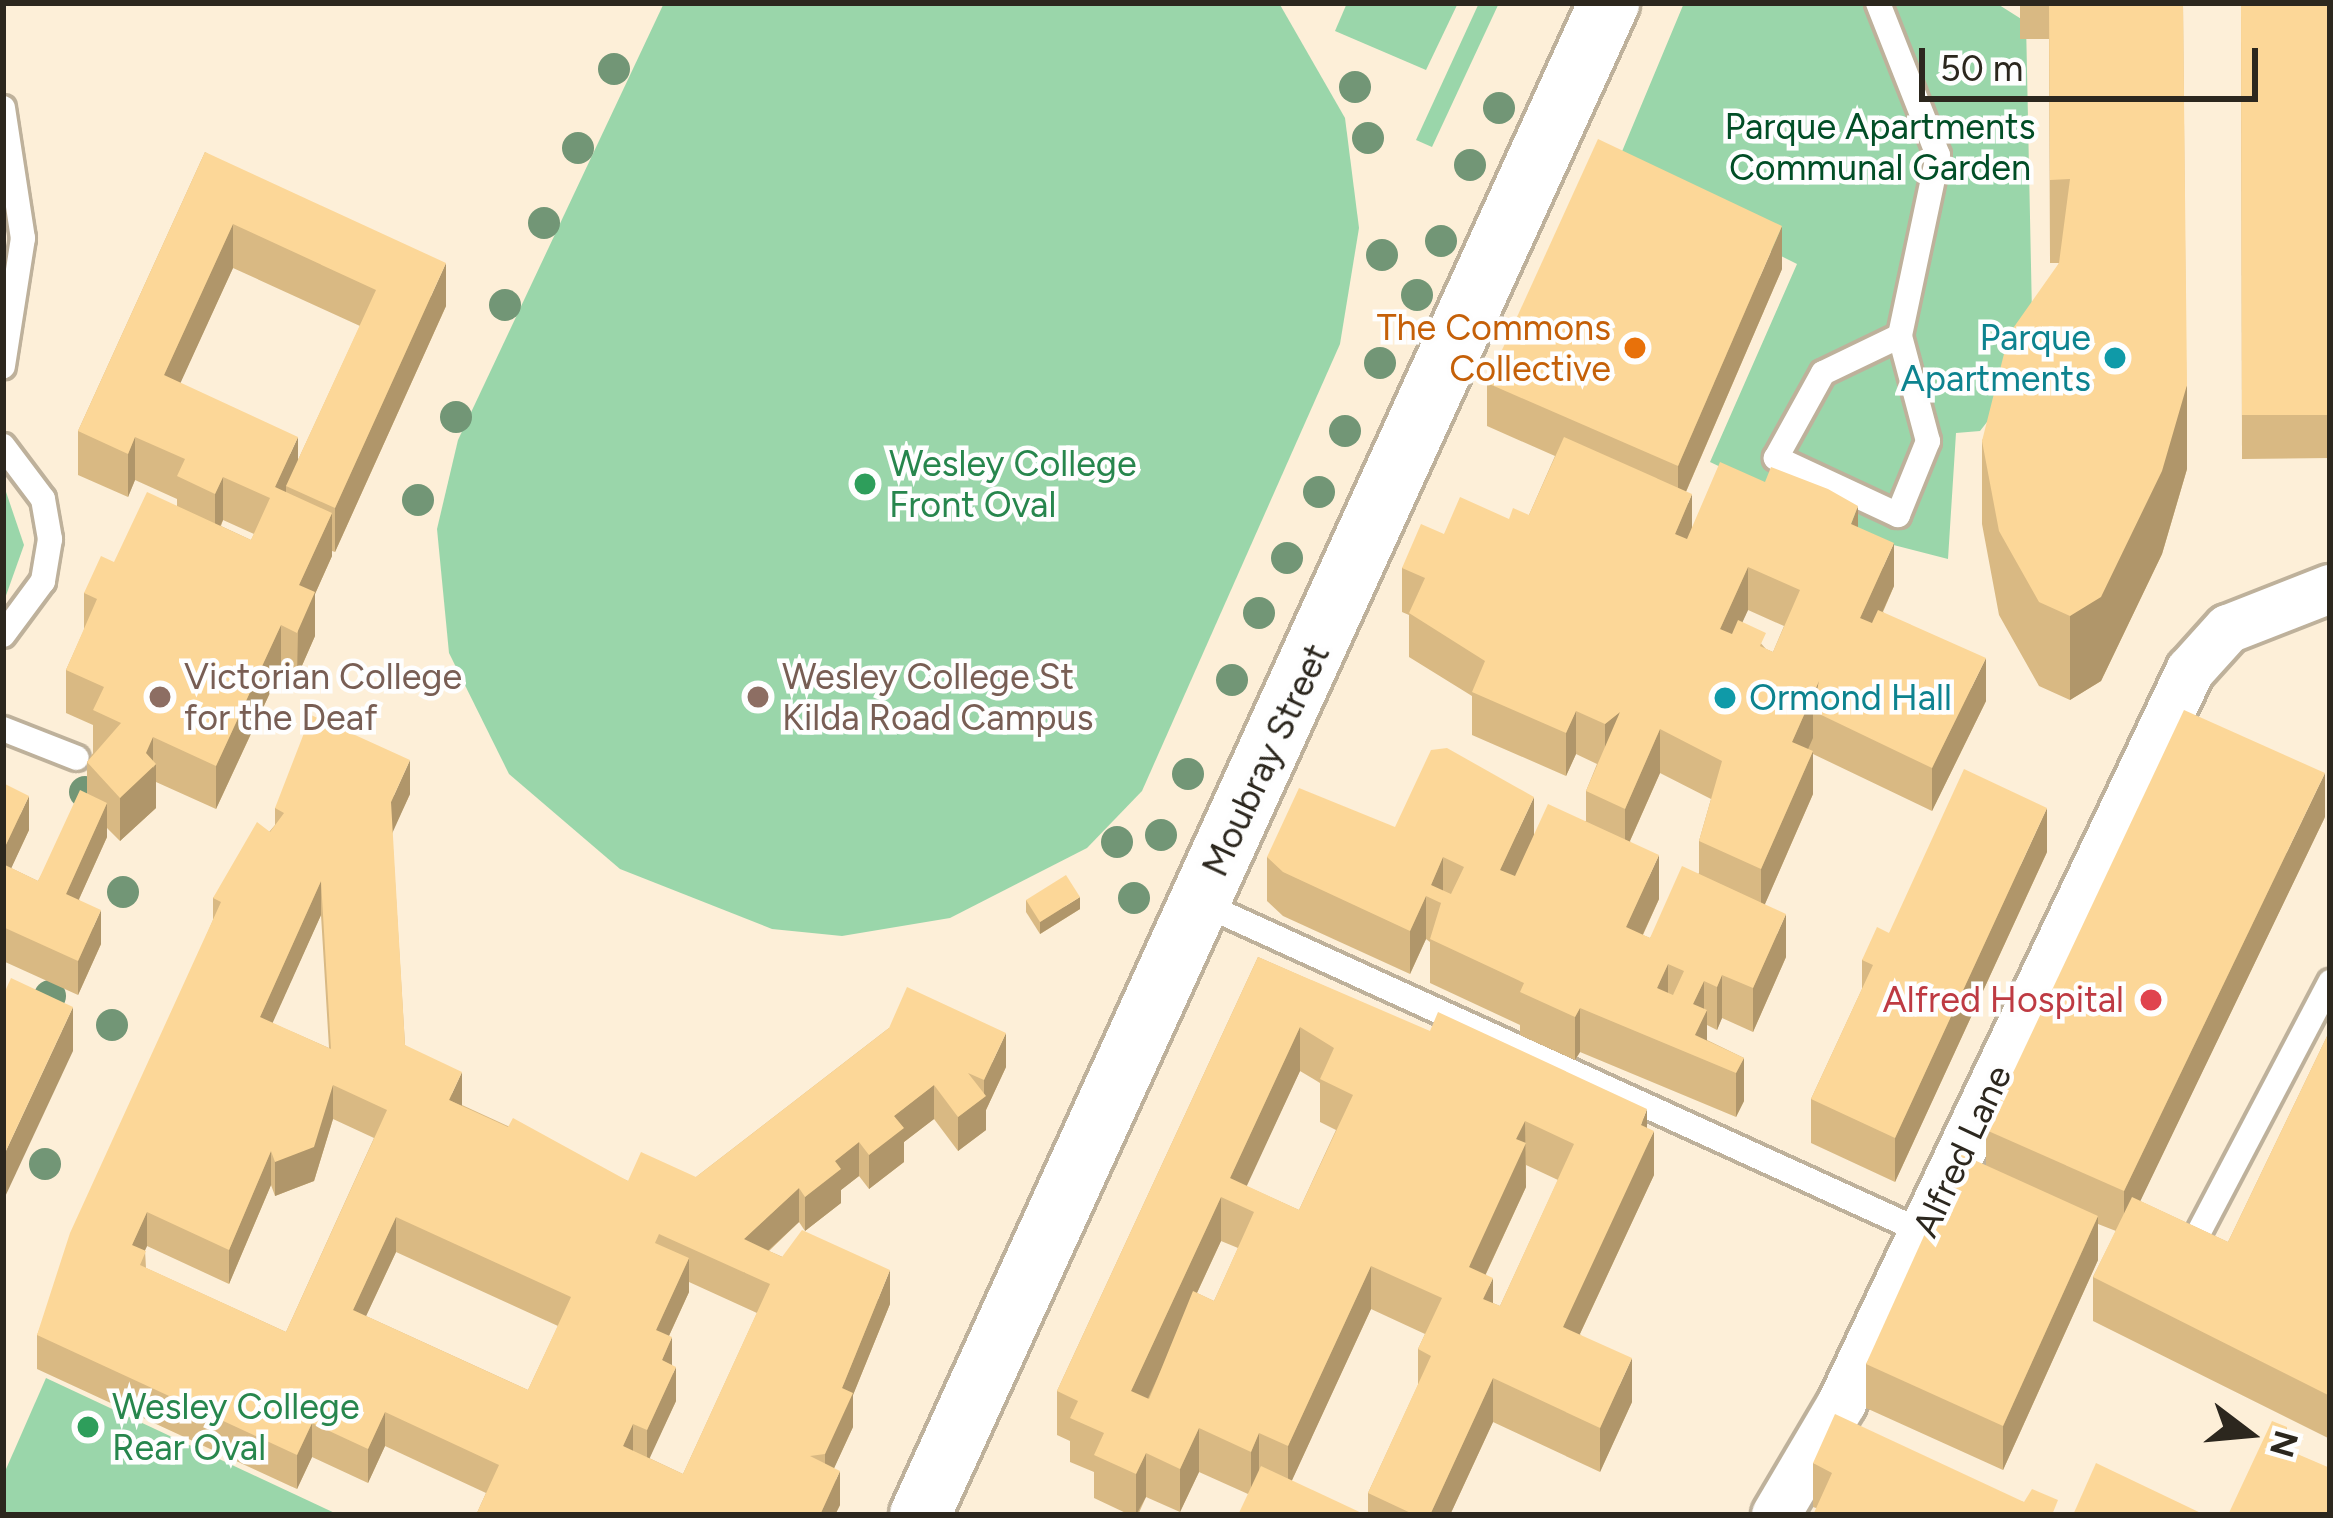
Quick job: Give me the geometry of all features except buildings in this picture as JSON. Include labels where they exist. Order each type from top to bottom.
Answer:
[{"type":"street","name":"Moubray Street","points":[[920,1515],[1610,3]]},
{"type":"street","name":"Alfred Lane","points":[[1776,1515],[1922,1232],[2191,671],[2228,629],[2330,589]]},
{"type":"lane","points":[[1878,3],[1937,155],[1900,336],[1928,441],[1898,515],[1776,458],[1823,373],[1900,336]]},
{"type":"lane","points":[[3,108],[23,238],[3,367]]},
{"type":"lane","points":[[3,446],[43,499],[50,539],[43,581],[3,635]]},
{"type":"lane","points":[[3,729],[77,758]]},
{"type":"lane","points":[[1201,903],[1922,1232]]},
{"type":"lane","points":[[2188,1250],[2330,982]]},
{"type":"green space","name":"Wesley College Front Oval","points":[[664,3],[1279,3],[1345,118],[1359,228],[1340,344],[1142,791],[1087,848],[950,918],[842,936],[772,929],[620,869],[509,774],[449,653],[437,529],[458,440]]},
{"type":"green space","points":[[1347,3],[1458,3],[1426,70],[1335,31]]},
{"type":"green space","points":[[1479,3],[1499,3],[1432,147],[1416,140]]},
{"type":"green space","name":"Parque Apartments Communal Garden","points":[[1684,3],[1996,3],[2026,22],[2033,363],[1980,431],[1956,433],[1948,559],[1878,541],[1710,462],[1797,264],[1613,173]]},
{"type":"green space","points":[[3,483],[24,545],[3,604]]},
{"type":"green space","name":"Wesley College Rear Oval","points":[[46,1378],[339,1515],[3,1515],[3,1476]]},
{"type":"place","name":"The Commons Collective","points":[[1635,348]]},
{"type":"place","name":"Parque Apartments","points":[[2115,358]]},
{"type":"place","name":"Wesley College Front Oval","points":[[865,484]]},
{"type":"place","name":"Victorian College for the Deaf","points":[[160,697]]},
{"type":"place","name":"Wesley College St Kilda Road Campus","points":[[758,697]]},
{"type":"place","name":"Ormond Hall","points":[[1725,698]]},
{"type":"place","name":"Alfred Hospital","points":[[2151,1000]]},
{"type":"place","name":"Wesley College Rear Oval","points":[[88,1427]]}]
